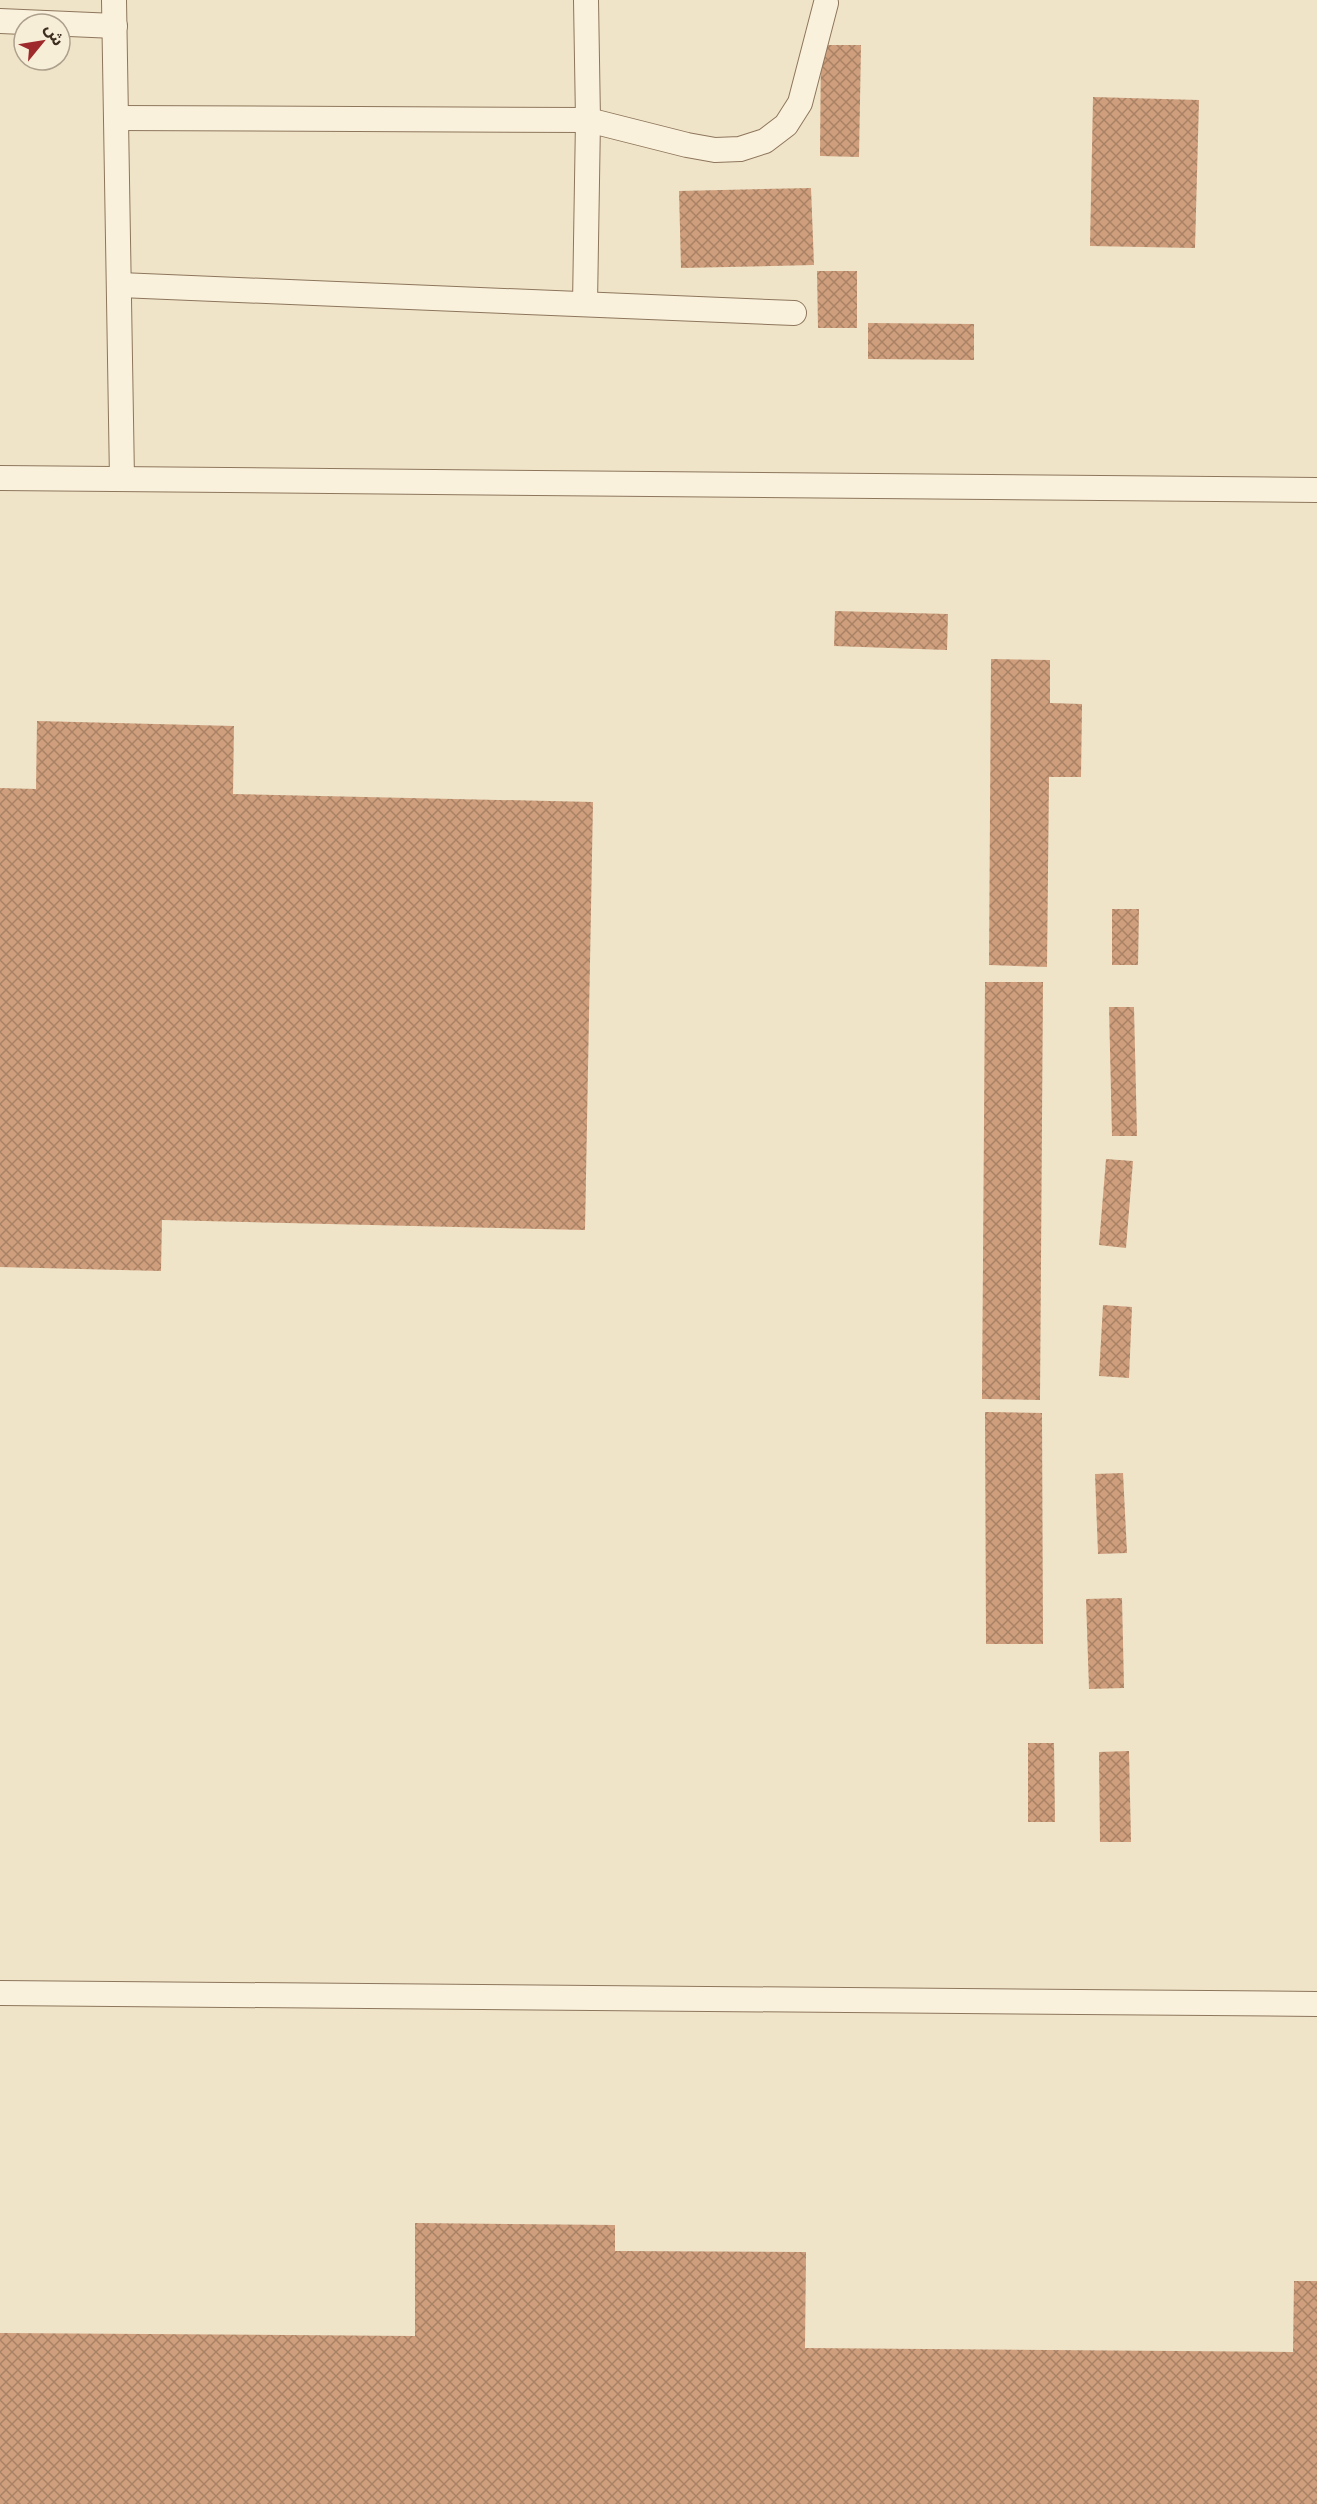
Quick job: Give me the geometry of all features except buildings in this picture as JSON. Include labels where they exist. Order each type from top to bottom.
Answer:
[{"type":"lane","points":[[114,0],[122,479]]},
{"type":"lane","points":[[585,304],[588,120],[586,0]]},
{"type":"lane","points":[[116,118],[588,120],[715,150],[740,149],[765,141],[786,125],[800,104],[826,3]]},
{"type":"lane","points":[[0,21],[114,26]]},
{"type":"lane","points":[[120,285],[794,313]]},
{"type":"lane","points":[[0,478],[1317,490]]},
{"type":"lane","points":[[0,1993],[1317,2004]]}]
